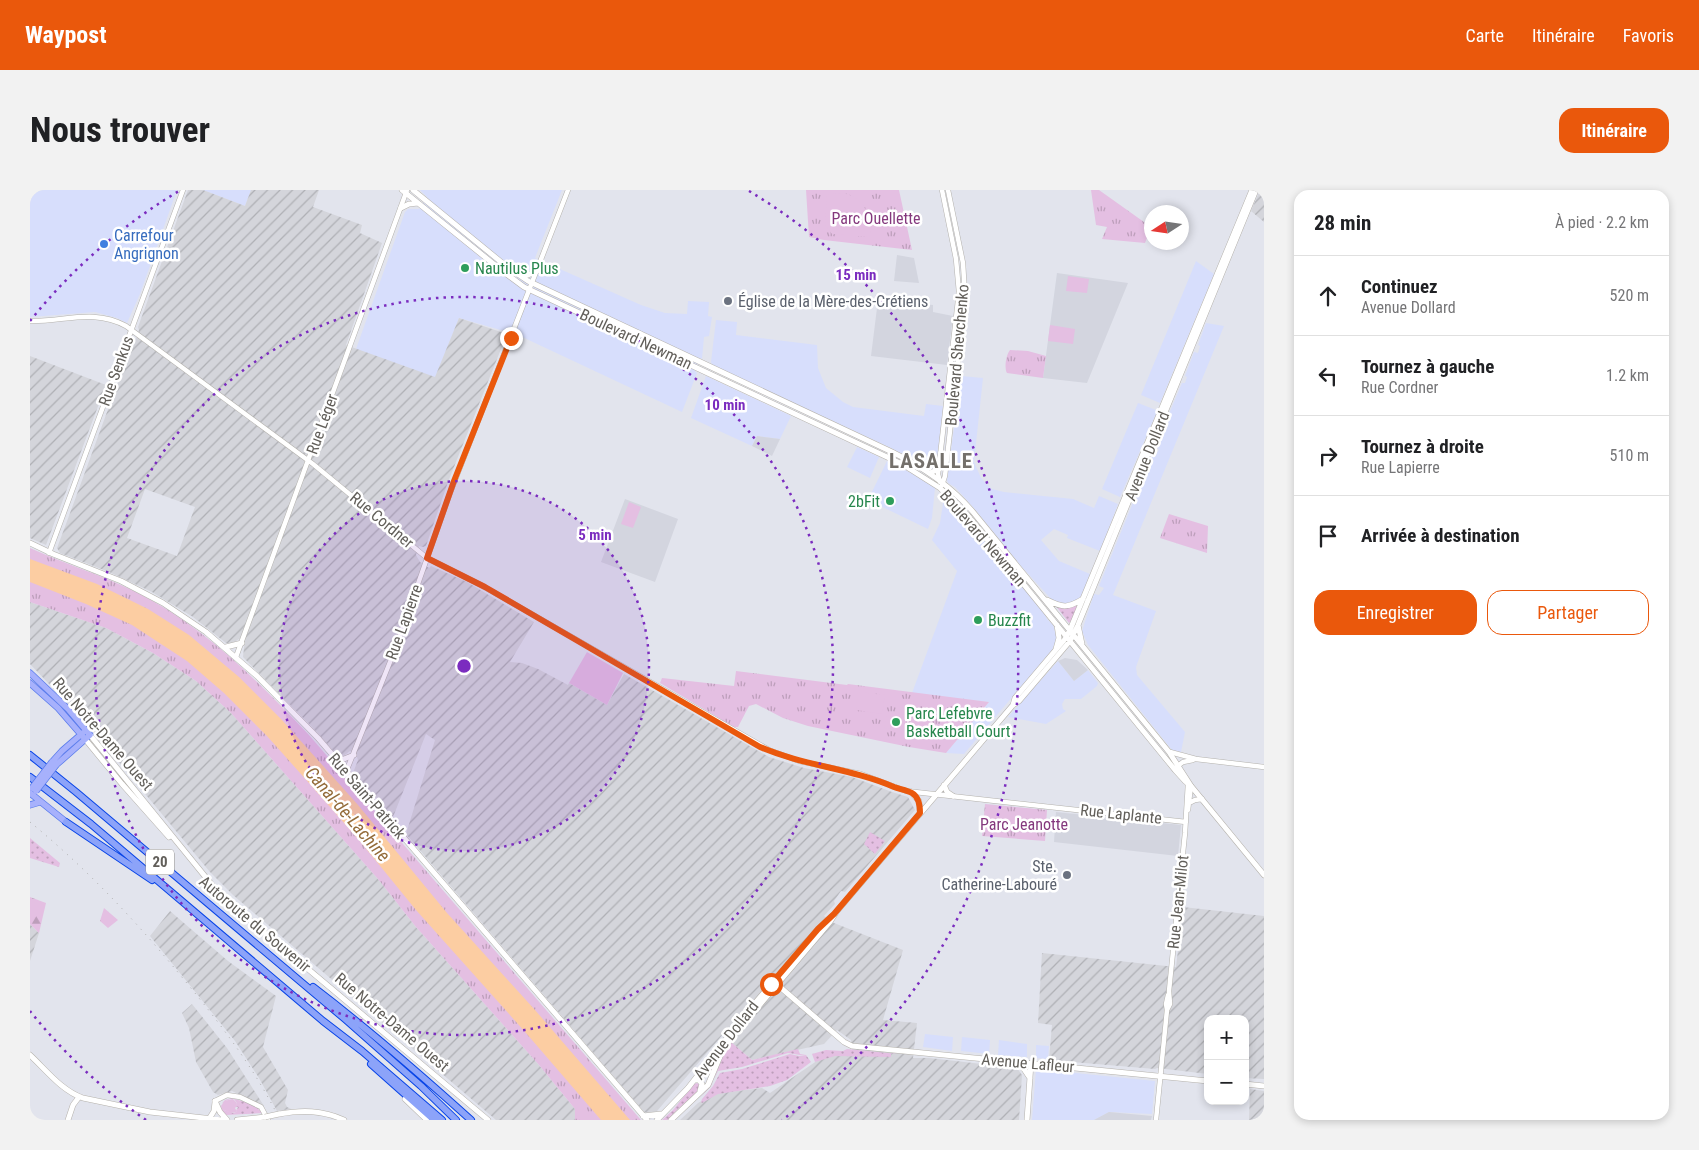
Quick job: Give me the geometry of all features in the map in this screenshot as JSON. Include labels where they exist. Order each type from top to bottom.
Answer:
[{"type":"highway","name":"Autoroute du Souvenir","points":[[30,754],[274,958],[407,1074],[456,1120]]},
{"type":"highway","name":"Autoroute du Souvenir","points":[[30,777],[91,824],[442,1120]]},
{"type":"highway","points":[[66,822],[173,894]]},
{"type":"highway","points":[[274,958],[395,1054],[471,1120]]},
{"type":"highway","points":[[323,1021],[430,1119]]},
{"type":"highway","points":[[395,1054],[464,1120]]},
{"type":"main road","name":"Boulevard Newman","points":[[413,190],[520,276],[532,283],[887,450],[941,480],[970,509],[1072,633],[1169,752],[1174,765]]},
{"type":"main road","name":"Avenue Dollard","points":[[1072,633],[1084,599],[1252,190]]},
{"type":"main road","name":"Avenue Dollard","points":[[671,1120],[710,1083],[721,1054],[728,1043],[818,929],[834,914],[1013,705],[1019,701],[1078,625],[1256,190]]},
{"type":"main road","name":"Boulevard Newman","points":[[405,191],[504,273],[530,290],[902,464],[940,488],[968,516],[1068,639],[1174,765],[1188,779],[1190,785],[1264,875]]},
{"type":"main road","points":[[401,208],[418,203]]},
{"type":"main road","points":[[520,276],[537,271]]},
{"type":"main road","points":[[930,473],[939,469]]},
{"type":"main road","name":"Rue Saint-Patrick","points":[[30,543],[49,553],[105,574],[149,594],[190,620],[236,656],[304,724],[335,759],[645,1119]]},
{"type":"main road","points":[[1044,599],[1058,606],[1066,606],[1084,599]]},
{"type":"main road","points":[[1055,652],[1058,638],[1057,624]]},
{"type":"main road","points":[[1078,625],[1083,647]]},
{"type":"main road","name":"Avenue Dollard","points":[[1013,705],[1016,698],[1068,639]]},
{"type":"main road","points":[[225,647],[242,643]]},
{"type":"main road","name":"Rue Notre-Dame Ouest","points":[[30,673],[68,709],[127,790],[232,907],[488,1120]]},
{"type":"main road","name":"Rue Notre-Dame Ouest","points":[[30,683],[86,735]]},
{"type":"main road","points":[[66,822],[40,802],[32,793],[54,763],[86,735]]},
{"type":"main road","points":[[335,759],[344,759],[354,754]]},
{"type":"main road","points":[[944,785],[946,792],[953,796]]},
{"type":"main road","points":[[911,792],[919,802],[920,813]]},
{"type":"main road","points":[[30,805],[40,802]]},
{"type":"main road","name":"Avenue Dollard","points":[[657,1120],[695,1080],[730,1033],[775,983]]},
{"type":"main road","name":"Avenue Lafleur","points":[[775,983],[848,1045],[1204,1081]]},
{"type":"main road","points":[[30,1055],[63,1087],[79,1097],[144,1111],[222,1120]]},
{"type":"main road","points":[[1016,1062],[1030,1078]]},
{"type":"main road","points":[[1027,1120],[1031,1063]]},
{"type":"main road","points":[[695,1080],[699,1080],[703,1085],[698,1096]]},
{"type":"main road","points":[[1249,1084],[1264,1086]]},
{"type":"main road","points":[[68,1120],[73,1105],[79,1097]]},
{"type":"main road","points":[[405,1099],[430,1119]]},
{"type":"main road","points":[[209,1119],[215,1110],[215,1101]]},
{"type":"main road","points":[[215,1101],[220,1112],[227,1120]]},
{"type":"main road","points":[[237,1120],[267,1118],[279,1114],[305,1111],[332,1115],[344,1120]]},
{"type":"main road","points":[[645,1119],[664,1113]]},
{"type":"street","name":"Rue Senkus","points":[[49,553],[183,190]]},
{"type":"street","name":"Rue Lapierre","points":[[346,772],[394,652],[454,481],[568,190]]},
{"type":"street","name":"Boulevard Shevchenko","points":[[941,480],[939,469],[959,292],[956,256],[942,190]]},
{"type":"street","name":"Boulevard Shevchenko","points":[[940,488],[946,469],[965,296],[963,258],[948,190]]},
{"type":"street","name":"Rue Léger","points":[[236,656],[401,208],[405,191]]},
{"type":"street","name":"Rue Cordner","points":[[31,322],[93,316],[115,321],[132,330],[309,461],[427,558],[485,587],[760,747],[789,758],[861,774],[901,790],[936,795]]},
{"type":"street","points":[[1169,752],[1196,759],[1264,767]]},
{"type":"street","points":[[1174,765],[1186,757]]},
{"type":"street","points":[[1174,765],[1196,759]]},
{"type":"street","name":"Rue Jean-Milot","points":[[1186,813],[1189,803],[1190,785]]},
{"type":"street","name":"Rue Jean-Milot","points":[[1156,1120],[1167,1010],[1166,1004],[1169,991],[1190,785]]},
{"type":"street","name":"Rue Laplante","points":[[936,795],[1186,822]]},
{"type":"street","points":[[1189,803],[1202,799]]},
{"type":"street","points":[[215,1101],[227,1095],[240,1097],[261,1107],[267,1118]]},
{"type":"shaded area","name":"Carrefour Angrignon","points":[[30,190],[177,190],[140,294],[127,323],[95,312],[30,317]]},
{"type":"shaded area","points":[[188,190],[203,190],[245,206],[251,190],[319,190],[313,207],[362,225],[360,233],[382,243],[346,345],[435,377],[459,318],[507,334],[448,482],[426,546],[419,546],[416,555],[420,562],[429,568],[431,566],[467,582],[534,622],[510,662],[522,663],[538,669],[568,685],[569,683],[607,705],[624,674],[769,757],[804,768],[852,777],[908,797],[915,810],[845,892],[841,891],[834,901],[835,904],[824,916],[834,923],[903,950],[883,1020],[917,1023],[913,1058],[929,1058],[1017,1068],[1022,1075],[1019,1120],[680,1120],[698,1103],[708,1097],[720,1093],[762,1088],[770,1093],[824,1056],[852,1052],[851,1040],[837,1030],[824,1044],[752,1060],[731,1042],[739,1032],[731,1025],[657,1111],[644,1112],[406,834],[435,740],[426,734],[393,817],[353,773],[358,760],[356,754],[350,751],[342,757],[337,755],[243,657],[245,639],[226,643],[193,617],[152,592],[109,572],[60,553],[57,548],[133,341],[136,339],[138,327]],"holes":[[[145,489],[195,507],[177,556],[127,538]]]},
{"type":"shaded area","points":[[203,190],[251,190],[245,206]]},
{"type":"shaded area","points":[[420,190],[562,190],[535,258],[641,305],[665,313],[687,314],[688,301],[709,302],[708,316],[712,317],[709,336],[704,337],[702,359],[700,358],[695,371],[697,373],[682,412],[518,335],[459,318],[435,378],[356,349],[405,212],[408,209],[419,209],[427,197]]},
{"type":"shaded area","points":[[1260,190],[1264,190],[1264,222],[1251,211]]},
{"type":"shaded area","points":[[897,255],[914,258],[919,283],[894,281]]},
{"type":"shaded area","points":[[1196,261],[1214,274],[1160,403],[1141,395]]},
{"type":"shaded area","points":[[1057,273],[1128,283],[1087,383],[1043,378]]},
{"type":"shaded area","points":[[878,300],[933,305],[933,312],[953,316],[947,365],[871,356]]},
{"type":"shaded area","points":[[716,320],[737,322],[736,335],[817,345],[818,368],[826,388],[843,402],[853,407],[924,416],[926,404],[943,406],[936,468],[932,470],[891,448],[712,365]]},
{"type":"shaded area","points":[[1206,323],[1224,326],[1113,595],[1156,611],[1136,667],[1137,675],[1185,732],[1181,752],[1172,750],[1088,645],[1082,631],[1094,594],[1099,595],[1104,588],[1099,586],[1152,456],[1155,457],[1159,449],[1155,447],[1182,383],[1185,383],[1187,377],[1185,376],[1194,352],[1198,353],[1200,346],[1198,345]]},
{"type":"shaded area","points":[[30,356],[106,385],[46,545],[30,538]]},
{"type":"shaded area","points":[[706,376],[791,416],[780,439],[757,436],[752,446],[691,418]]},
{"type":"shaded area","points":[[961,376],[983,378],[974,462],[981,478],[992,489],[1004,492],[1073,499],[1094,508],[1099,496],[1118,504],[1100,551],[1067,538],[1068,535],[1054,529],[1041,540],[1059,561],[1090,574],[1082,595],[1076,601],[1064,605],[1052,600],[1021,566],[973,507],[955,487],[948,483]]},
{"type":"shaded area","points":[[1138,403],[1157,412],[1120,497],[1102,489]]},
{"type":"shaded area","points":[[757,436],[780,439],[772,456],[752,446]]},
{"type":"shaded area","points":[[857,447],[879,457],[870,478],[847,467]]},
{"type":"shaded area","points":[[887,461],[935,488],[932,518],[928,529],[868,500]]},
{"type":"shaded area","points":[[944,497],[963,515],[1003,566],[1009,570],[1053,625],[1056,635],[1052,650],[964,754],[946,753],[989,702],[912,693],[957,571],[932,540],[940,523]]},
{"type":"shaded area","points":[[625,499],[678,519],[655,582],[601,562]]},
{"type":"shaded area","points":[[30,602],[106,628],[153,653],[196,681],[231,713],[378,879],[416,927],[539,1065],[575,1109],[575,1120],[496,1120],[233,895],[210,872],[88,725],[30,664]]},
{"type":"shaded area","points":[[1065,658],[1077,660],[1088,670],[1074,681],[1058,661]]},
{"type":"shaded area","points":[[1058,661],[1074,681],[1088,670],[1098,683],[1097,686],[1081,699],[1065,699],[1062,704],[1063,709],[1066,711],[1046,724],[1008,717]]},
{"type":"shaded area","points":[[1056,812],[1181,825],[1178,856],[1054,842]]},
{"type":"shaded area","points":[[1183,907],[1264,916],[1264,1079],[1249,1078],[1249,1015],[1204,1015],[1204,1074],[1049,1060],[1052,1025],[1038,1023],[1042,953],[1176,967]]},
{"type":"shaded area","points":[[170,911],[228,961],[276,996],[263,1047],[288,1090],[285,1103],[291,1109],[277,1111],[259,1078],[235,1041],[150,936]]},
{"type":"shaded area","points":[[30,924],[39,933],[30,961]]},
{"type":"shaded area","points":[[192,1004],[227,1048],[264,1106],[232,1091],[218,1095],[213,1092],[196,1062],[189,1028],[182,1013]]},
{"type":"shaded area","points":[[925,1034],[953,1037],[952,1051],[923,1047]]},
{"type":"shaded area","points":[[962,1037],[990,1040],[989,1054],[961,1051]]},
{"type":"shaded area","points":[[999,1040],[1027,1044],[1027,1057],[998,1055]]},
{"type":"shaded area","points":[[1036,1045],[1049,1046],[1048,1059],[1036,1058]]},
{"type":"shaded area","points":[[1036,1069],[1155,1081],[1152,1114],[1109,1112],[1094,1120],[1032,1120]]},
{"type":"shaded area","points":[[1250,1089],[1264,1091],[1264,1120],[1249,1120]]},
{"type":"shaded area","points":[[1109,1112],[1152,1116],[1151,1120],[1094,1120]]},
{"type":"green space","name":"Parc Ouellette","points":[[806,190],[899,190],[912,250],[809,237]]},
{"type":"green space","points":[[1091,190],[1099,190],[1144,222],[1144,243],[1102,239],[1107,227],[1096,225]]},
{"type":"green space","points":[[836,193],[853,196],[864,206],[869,220],[870,237],[832,234],[825,225],[827,195]]},
{"type":"green space","points":[[1068,276],[1089,279],[1087,293],[1066,291]]},
{"type":"green space","points":[[1050,325],[1075,329],[1073,344],[1048,341]]},
{"type":"green space","points":[[1010,350],[1028,351],[1046,356],[1043,378],[1007,373],[1006,362]]},
{"type":"green space","points":[[629,502],[641,507],[633,528],[621,524]]},
{"type":"green space","points":[[1169,514],[1208,526],[1207,553],[1160,538]]},
{"type":"green space","points":[[30,548],[123,586],[161,606],[207,638],[270,694],[309,735],[641,1120],[575,1120],[575,1109],[539,1065],[416,927],[378,879],[231,713],[196,681],[153,653],[106,628],[30,602]]},
{"type":"green space","points":[[1078,604],[1073,619],[1069,623],[1056,606]]},
{"type":"green space","points":[[587,652],[623,673],[607,705],[569,683]]},
{"type":"green space","points":[[736,671],[989,702],[946,753],[808,726],[783,718],[756,704],[749,706],[738,727],[734,727],[660,683],[662,678],[734,686]]},
{"type":"green space","points":[[858,692],[885,695],[882,714],[856,710]]},
{"type":"green space","name":"Parc Lefebvre Basketball Court","points":[[887,712],[907,715],[905,731],[884,728]]},
{"type":"green space","name":"Parc Jeanotte","points":[[985,804],[1047,810],[1045,841],[982,836]]},
{"type":"green space","points":[[870,832],[885,841],[875,854],[864,844]]},
{"type":"green space","points":[[30,838],[60,863],[59,867],[30,858]]},
{"type":"green space","points":[[30,897],[46,903],[39,933],[30,924]]},
{"type":"green space","points":[[104,908],[118,920],[108,928],[100,921]]},
{"type":"green space","points":[[731,1042],[752,1060],[798,1049],[800,1054],[806,1054],[800,1055],[788,1053],[742,1067],[718,1071],[714,1080],[724,1053]]},
{"type":"green space","points":[[847,1049],[897,1054],[891,1054],[891,1057],[835,1056],[815,1062],[812,1054],[826,1050],[843,1051]]},
{"type":"green space","points":[[790,1054],[806,1055],[811,1062],[787,1080],[770,1086],[718,1094],[701,1102],[720,1073],[742,1069]]},
{"type":"green space","points":[[694,1084],[700,1085],[700,1089],[668,1120],[662,1120],[673,1110]]},
{"type":"green space","points":[[231,1098],[253,1104],[263,1113],[226,1115],[222,1111],[221,1106],[223,1103],[222,1107],[224,1110],[233,1113],[236,1112],[238,1107],[235,1107],[237,1103],[234,1099],[224,1102]]},
{"type":"green space","points":[[233,1099],[237,1103],[236,1112],[231,1113],[222,1109],[224,1101]]},
{"type":"water","name":"Canal-de-Lachine","points":[[30,559],[97,584],[148,609],[189,635],[239,677],[282,720],[358,805],[447,913],[535,1010],[630,1120],[601,1120],[416,910],[359,840],[309,783],[267,736],[224,693],[187,661],[132,625],[30,582]]},
{"type":"railway","points":[[30,822],[91,876],[164,955],[235,1045],[270,1100],[280,1120]]},
{"type":"place","name":"Carrefour Angrignon","points":[[104,244]]},
{"type":"place","name":"Nautilus Plus","points":[[465,268]]},
{"type":"place","name":"Église de la Mère-des-Crétiens","points":[[728,301]]},
{"type":"place","name":"2bFit","points":[[890,501]]},
{"type":"place","name":"Buzzfit","points":[[978,620]]},
{"type":"place","name":"Parc Lefebvre Basketball Court","points":[[896,722]]},
{"type":"place","name":"Ste. Catherine-Labouré","points":[[1067,875]]},
{"type":"district","name":"LASALLE","points":[[931,461]]},
{"type":"route","points":[[511,338],[454,481],[427,558],[485,587],[760,747],[796,760],[874,778],[901,790],[911,792],[919,802],[920,813],[834,914],[818,929],[771,984]]}]
